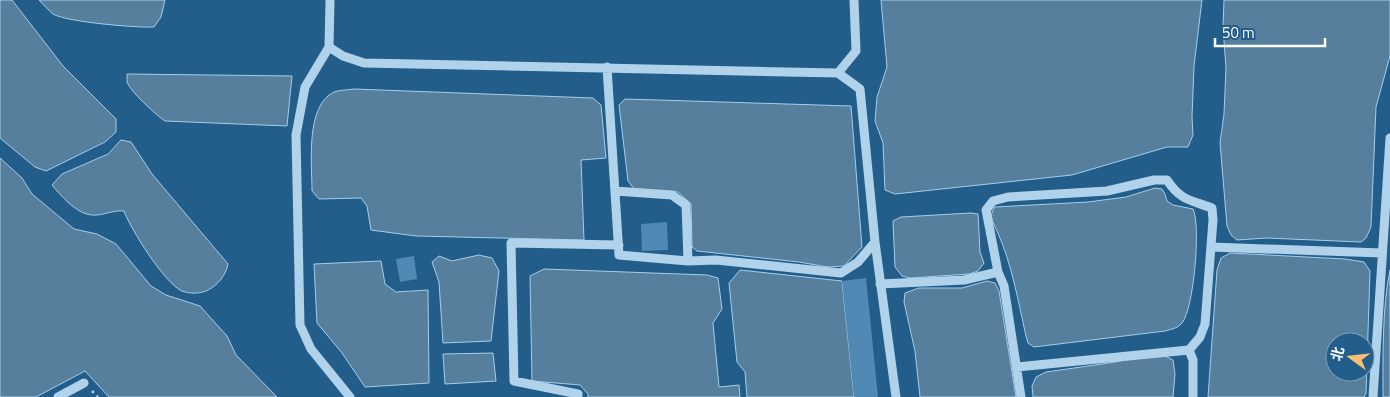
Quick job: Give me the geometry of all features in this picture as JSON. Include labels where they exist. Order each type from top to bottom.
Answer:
[{"type":"street","points":[[330,0],[329,47],[305,87],[296,135],[300,324],[312,349],[350,397]]},
{"type":"street","points":[[838,73],[856,51],[854,0]]},
{"type":"street","points":[[329,47],[344,56],[364,63],[838,73],[860,89],[875,242],[896,397]]},
{"type":"street","points":[[607,67],[619,255],[688,261],[716,260],[841,273],[858,262],[875,242]]},
{"type":"street","points":[[1373,397],[1390,138]]},
{"type":"street","points":[[1017,367],[1190,350],[1200,337],[1205,324],[1213,220],[1212,208],[1181,197],[1167,180],[1154,180],[1107,191],[1008,197],[993,201],[986,210],[998,272],[1004,286],[1021,397]]},
{"type":"street","points":[[615,191],[672,195],[686,206],[688,261]]},
{"type":"street","points":[[578,397],[578,394],[514,382],[511,243],[618,245]]},
{"type":"street","points":[[1211,247],[1382,253]]},
{"type":"street","points":[[880,284],[964,280],[998,272]]},
{"type":"street","points":[[1190,350],[1193,360],[1193,397]]},
{"type":"street","points":[[58,397],[84,383]]},
{"type":"water","points":[[0,0],[12,0],[63,66],[116,119],[116,132],[105,142],[46,171],[35,167],[0,138]]},
{"type":"water","points":[[39,0],[165,0],[161,17],[154,27],[145,27],[102,24],[60,17],[53,14]]},
{"type":"water","points":[[881,0],[1202,0],[1194,66],[1193,135],[1188,147],[1167,147],[1072,175],[895,194],[885,190],[883,143],[875,121],[877,97],[887,67]]},
{"type":"water","points":[[1224,0],[1390,0],[1390,56],[1376,107],[1371,227],[1366,238],[1361,242],[1266,238],[1237,240],[1231,235],[1227,226],[1220,143],[1224,114],[1226,68],[1223,27]]},
{"type":"water","points":[[127,74],[292,76],[287,126],[165,121],[150,109],[133,91],[127,82]]},
{"type":"water","points":[[354,89],[593,98],[601,105],[606,158],[581,160],[584,240],[416,236],[371,230],[367,206],[361,198],[319,199],[312,191],[311,152],[314,122],[318,110],[325,99],[334,92]]},
{"type":"water","points":[[625,99],[851,106],[862,247],[844,266],[828,267],[697,251],[692,247],[691,204],[678,192],[635,190],[628,181],[619,105]]},
{"type":"water","points":[[121,140],[131,142],[152,174],[228,264],[223,276],[212,288],[198,293],[182,291],[158,267],[141,242],[124,211],[97,215],[84,213],[72,206],[52,185],[62,174],[108,154]]},
{"type":"water","points":[[0,158],[22,178],[32,194],[74,229],[97,234],[116,244],[151,286],[166,295],[200,306],[227,336],[236,355],[277,397],[109,397],[85,371],[36,397],[0,397]]},
{"type":"water","points":[[1155,188],[1162,189],[1167,201],[1173,205],[1193,209],[1195,218],[1196,248],[1193,285],[1190,301],[1182,323],[1176,328],[1165,331],[1034,347],[1028,343],[1011,269],[992,219],[995,207],[1088,202],[1126,197]]},
{"type":"water","points":[[978,214],[980,252],[984,263],[978,271],[969,274],[910,278],[902,276],[895,267],[893,221],[901,217]]},
{"type":"water","points":[[1230,253],[1345,259],[1364,262],[1370,271],[1368,332],[1325,332],[1325,382],[1366,382],[1364,397],[1208,397],[1217,270],[1221,258]]},
{"type":"water","points":[[479,255],[492,258],[499,271],[491,341],[443,343],[439,282],[432,262],[439,256],[452,261]]},
{"type":"water","points":[[381,261],[385,284],[396,292],[428,290],[429,383],[365,387],[342,353],[317,323],[314,264]]},
{"type":"water","points":[[544,269],[707,275],[718,278],[722,309],[713,323],[719,387],[739,385],[740,397],[588,397],[588,394],[580,385],[532,381],[530,276]]},
{"type":"water","points":[[740,270],[842,281],[854,397],[747,397],[745,372],[737,362],[729,283]]},
{"type":"water","points":[[1390,270],[1390,397],[1383,397],[1384,317]]},
{"type":"water","points":[[987,281],[995,283],[999,291],[1016,397],[920,397],[915,351],[904,302],[905,293],[919,288],[962,288]]},
{"type":"water","points":[[493,353],[496,381],[445,384],[443,354]]},
{"type":"water","points":[[1161,354],[1173,360],[1175,374],[1173,397],[1033,397],[1032,386],[1036,377],[1046,372]]},
{"type":"building","points":[[667,222],[668,250],[642,251],[641,224]]},
{"type":"building","points":[[414,256],[417,279],[400,282],[396,259]]},
{"type":"building","points":[[866,278],[878,397],[854,397],[842,281]]}]
